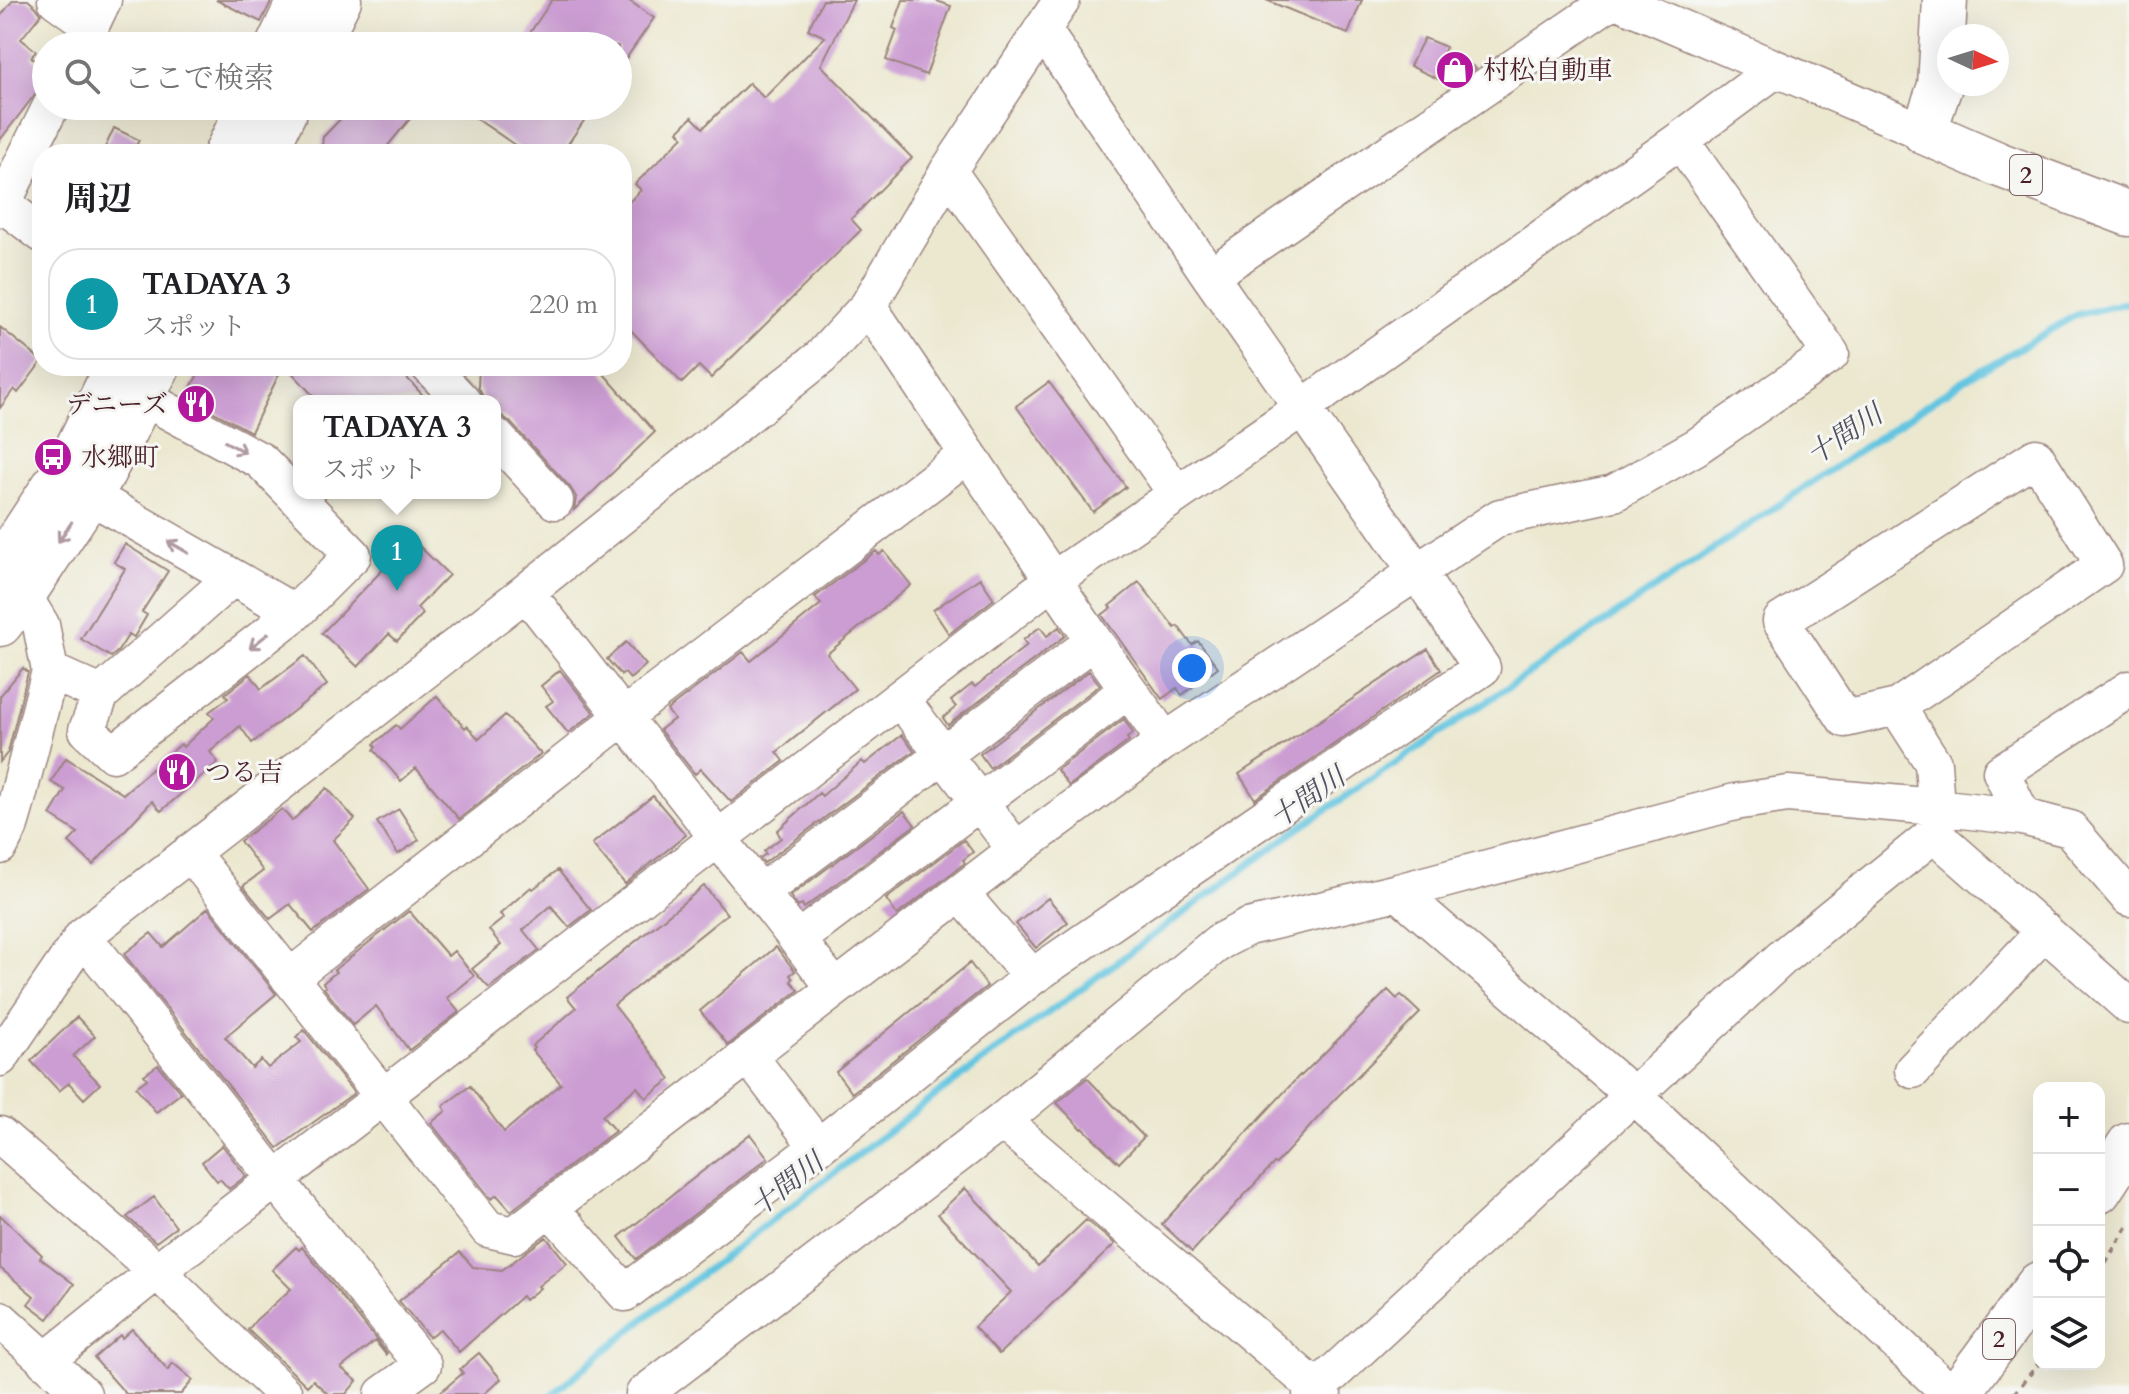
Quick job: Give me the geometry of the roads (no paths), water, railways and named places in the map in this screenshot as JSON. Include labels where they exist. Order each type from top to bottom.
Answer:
[{"type":"main road","points":[[285,32],[300,0]]},
{"type":"main road","points":[[323,32],[339,0]]},
{"type":"main road","points":[[1924,132],[1940,86],[1945,0]]},
{"type":"main road","points":[[231,144],[242,120]]},
{"type":"main road","points":[[269,144],[280,120]]},
{"type":"main road","name":"2","points":[[1924,132],[2000,165],[2129,214]]},
{"type":"main road","points":[[8,596],[102,475],[139,376]]},
{"type":"main road","points":[[8,596],[72,459],[139,376]]},
{"type":"main road","points":[[2105,1182],[2129,1145]]},
{"type":"main road","name":"2","points":[[1958,1394],[2033,1292]]},
{"type":"street","points":[[56,0],[92,24]]},
{"type":"street","points":[[1210,276],[1614,0],[1924,132]]},
{"type":"street","points":[[0,1058],[83,936],[526,592],[821,357],[868,306],[948,171],[1052,14],[1210,276],[1482,668],[1032,977],[818,1147],[625,1293],[550,1208]]},
{"type":"street","points":[[45,1361],[157,1271],[1053,580],[1302,408],[1776,69]]},
{"type":"street","points":[[32,227],[1,205],[44,120]]},
{"type":"street","points":[[190,852],[488,1229],[514,1235],[1016,850],[1165,741],[1417,572],[1500,517],[1614,493],[1696,447],[1831,354],[1680,140]]},
{"type":"street","points":[[948,171],[1177,494]]},
{"type":"street","points":[[868,306],[1165,741]]},
{"type":"street","points":[[139,376],[261,461],[293,494]]},
{"type":"street","points":[[438,376],[456,395]]},
{"type":"street","points":[[501,442],[555,501]]},
{"type":"street","points":[[289,978],[623,717],[968,454]]},
{"type":"street","points":[[2036,457],[2104,565],[1897,707],[1845,719],[1781,621],[2036,457]]},
{"type":"street","points":[[89,495],[295,613]]},
{"type":"street","points":[[232,578],[101,694],[87,730],[113,754],[295,613],[353,555],[298,499]]},
{"type":"street","points":[[526,592],[835,988]]},
{"type":"street","points":[[0,846],[15,808],[50,671],[41,625],[8,596]]},
{"type":"street","points":[[760,893],[1094,641]]},
{"type":"street","points":[[50,671],[101,694]]},
{"type":"street","points":[[2023,817],[2001,772],[2129,689]]},
{"type":"street","points":[[797,940],[1128,690]]},
{"type":"street","points":[[900,698],[1016,850]]},
{"type":"street","points":[[1897,707],[1933,763],[1935,820],[2045,931],[2129,1006]]},
{"type":"street","points":[[665,1389],[1002,1121],[1219,942],[1248,927],[1398,892],[1735,802],[1788,794],[1935,820],[2023,817],[2070,829],[2129,898]]},
{"type":"street","points":[[1002,1121],[1317,1392],[1786,954],[1935,820]]},
{"type":"street","points":[[1398,892],[1634,1096],[1951,1394]]},
{"type":"street","points":[[960,893],[1032,977]]},
{"type":"street","points":[[1913,1070],[2045,931]]},
{"type":"street","points":[[83,936],[423,1365],[383,1394]]},
{"type":"street","points":[[748,1055],[818,1147]]},
{"type":"street","points":[[0,1135],[157,1271],[284,1394]]},
{"type":"street","points":[[0,1319],[83,1394]]},
{"type":"waterway","name":"十間川","points":[[553,1394],[657,1308],[927,1102],[1299,828],[1961,382],[2076,315],[2129,302]]},
{"type":"place","name":"村松自動車","points":[[1455,70]]},
{"type":"place","name":"デニーズ","points":[[196,404]]},
{"type":"place","name":"水郷町","points":[[53,457]]},
{"type":"place","name":"TADAYA 3","points":[[397,591]]},
{"type":"place","name":"つる吉","points":[[177,772]]}]
